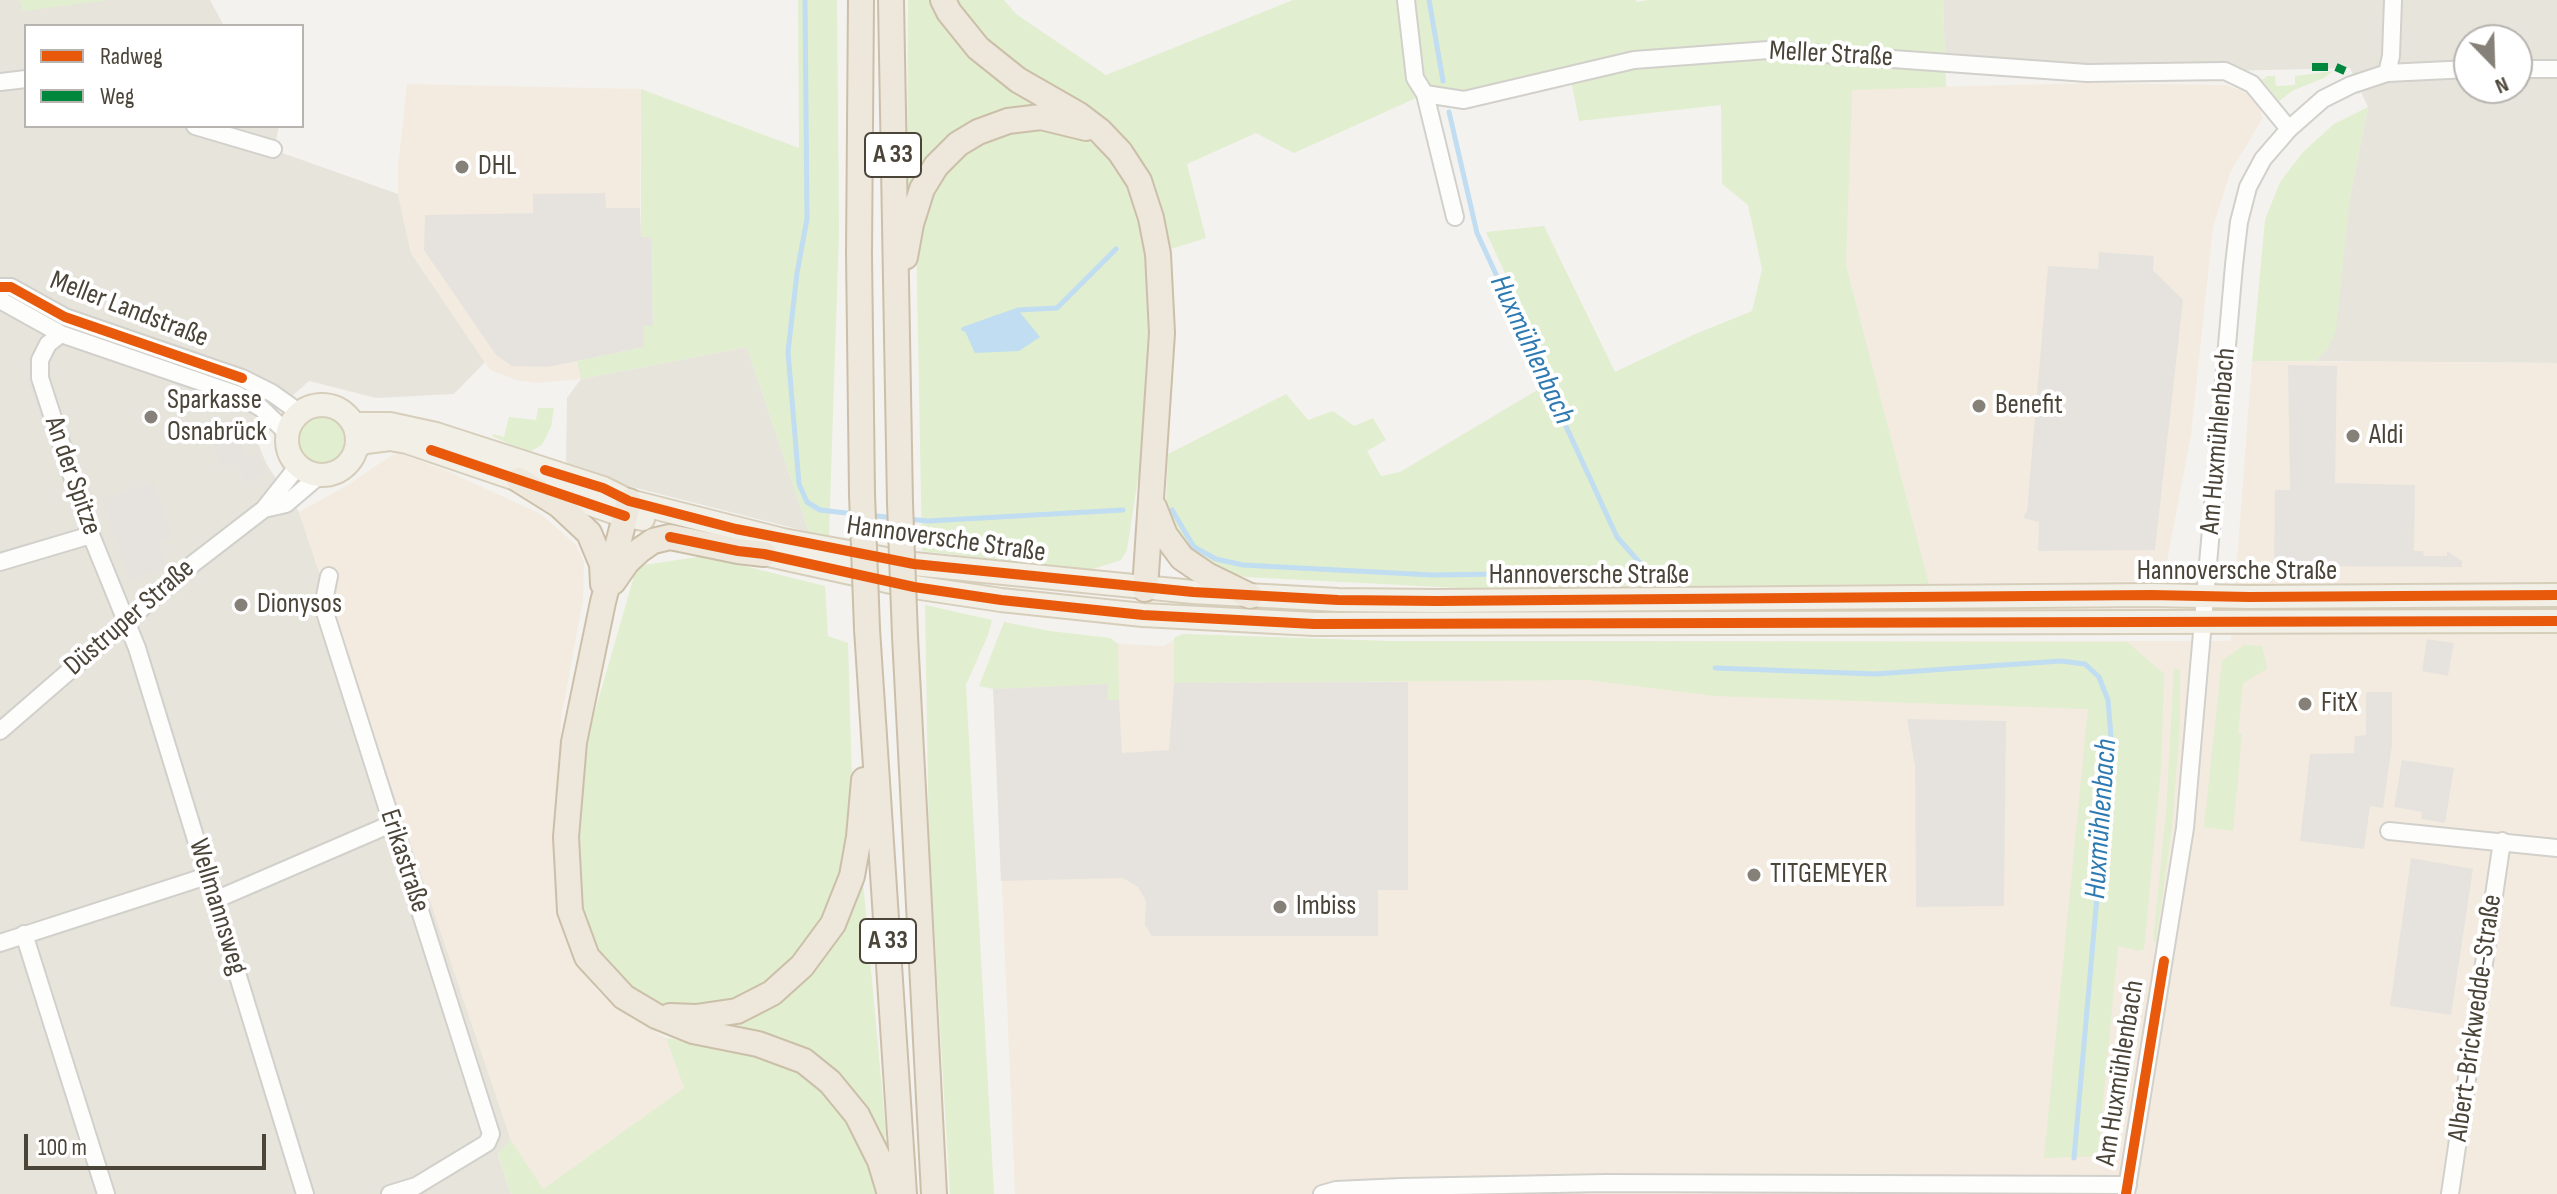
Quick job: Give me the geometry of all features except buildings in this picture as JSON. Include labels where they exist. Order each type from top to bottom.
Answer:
[{"type":"highway","name":"A 33","points":[[861,0],[859,254],[862,494],[867,629],[904,1194]]},
{"type":"highway","name":"A 33","points":[[891,0],[900,503],[934,1194]]},
{"type":"highway","points":[[943,0],[978,48],[1018,80],[1079,115],[1100,131],[1120,152],[1139,181],[1158,254],[1162,333],[1145,589]]},
{"type":"highway","points":[[896,311],[911,224],[922,189],[936,166],[958,144],[978,132],[1008,121],[1041,117],[1100,131]]},
{"type":"highway","points":[[519,480],[559,505],[589,533],[602,564],[603,602]]},
{"type":"highway","points":[[1152,502],[1165,535],[1182,558],[1207,575],[1250,596]]},
{"type":"highway","points":[[627,508],[603,602],[574,742],[566,837],[570,911],[587,957],[624,997],[656,1016],[693,1031],[758,1044],[804,1061],[830,1082],[857,1115],[880,1161],[890,1194]]},
{"type":"highway","points":[[603,602],[627,562],[653,541],[670,537],[764,554]]},
{"type":"highway","points":[[656,1016],[696,1017],[737,1011],[772,993],[802,966],[833,924],[852,876],[859,837],[872,688]]},
{"type":"main road","points":[[329,406],[347,415],[355,435],[354,456],[340,471],[320,475],[298,466],[287,445],[287,433],[300,413],[309,407],[329,406]]},
{"type":"main road","points":[[355,435],[398,425],[436,434],[603,488],[627,508]]},
{"type":"main road","points":[[355,435],[366,442],[390,439],[407,442],[519,480],[627,508]]},
{"type":"main road","name":"Hannoversche Straße","points":[[627,508],[914,564],[1145,589],[1250,596],[1437,601],[2557,595]]},
{"type":"main road","name":"Hannoversche Straße","points":[[627,508],[741,543],[764,554],[914,587],[1143,615],[1373,625],[2557,621]]},
{"type":"main road","points":[[1143,615],[1145,589]]},
{"type":"street","points":[[1406,0],[1415,78],[1425,94],[1455,217]]},
{"type":"street","points":[[2393,0],[2391,56],[2387,73],[2453,70]]},
{"type":"street","name":"Meller Straße","points":[[1425,94],[1464,100],[1634,60],[1768,50],[2087,73],[2225,71],[2242,77],[2263,95],[2289,129]]},
{"type":"street","points":[[2533,69],[2557,69]]},
{"type":"street","name":"Am Huxmühlenbach","points":[[2127,1189],[2185,828],[2239,222],[2248,187],[2263,159],[2289,129],[2323,99],[2351,85],[2387,73]]},
{"type":"street","points":[[0,82],[24,79]]},
{"type":"street","points":[[202,128],[273,149]]},
{"type":"street","name":"Meller Landstraße","points":[[0,287],[11,287],[65,317],[242,378],[272,393],[300,413]]},
{"type":"street","name":"Meller Landstraße","points":[[0,300],[61,334],[236,394],[261,408],[287,433]]},
{"type":"street","name":"An der Spitze","points":[[61,334],[48,344],[40,360],[40,378],[91,535],[125,621]]},
{"type":"street","name":"Düstruper Straße","points":[[0,731],[125,621],[264,509],[298,466]]},
{"type":"street","name":"Düstruper Straße","points":[[264,509],[286,504],[320,475]]},
{"type":"street","points":[[0,562],[91,535]]},
{"type":"street","name":"Erikastraße","points":[[329,576],[323,606],[491,1134],[487,1143],[416,1186],[390,1194]]},
{"type":"street","name":"Wellmannsweg","points":[[125,621],[137,648],[305,1194]]},
{"type":"street","points":[[215,900],[391,824]]},
{"type":"street","points":[[2389,831],[2557,848]]},
{"type":"street","name":"Albert-Brickwedde-Straße","points":[[2450,1194],[2502,841]]},
{"type":"street","points":[[0,943],[207,876]]},
{"type":"street","points":[[24,934],[106,1194]]},
{"type":"street","points":[[1322,1194],[1336,1190],[1401,1187],[1606,1183],[2127,1189]]},
{"type":"shaded area","points":[[0,0],[210,0],[223,24],[24,24],[24,128],[279,128],[274,150],[398,194],[411,253],[485,362],[454,394],[376,398],[309,381],[253,431],[267,465],[299,512],[511,1140],[498,1154],[511,1194],[0,1194]]},
{"type":"shaded area","points":[[1943,0],[2557,0],[2557,363],[2315,361],[2328,348],[2350,197],[2368,107],[2350,68],[2182,72],[1945,62]]},
{"type":"shaded area","points":[[2090,83],[2226,85],[2246,92],[2258,104],[2263,118],[2230,173],[2213,227],[2191,435],[2166,567],[2158,573],[2147,574],[2145,581],[1929,584],[1846,265],[1851,89]]},
{"type":"shaded area","points":[[407,84],[641,89],[644,347],[577,361],[581,379],[537,383],[516,380],[490,370],[411,253],[398,194]]},
{"type":"shaded area","points":[[605,193],[606,208],[640,208],[641,237],[651,237],[653,326],[643,326],[644,347],[548,367],[512,366],[496,355],[424,250],[425,215],[533,213],[533,194]]},
{"type":"shaded area","points":[[2099,252],[2154,256],[2153,270],[2183,300],[2155,550],[2038,551],[2039,522],[2023,518],[2027,510],[2048,266],[2098,269]]},
{"type":"shaded area","points":[[747,347],[809,532],[577,473],[566,461],[567,398],[581,379]]},
{"type":"shaded area","points":[[2252,361],[2557,363],[2557,1194],[1015,1194],[994,697],[999,638],[1164,646],[1183,634],[1388,641],[2231,641]]},
{"type":"shaded area","points":[[2288,365],[2337,366],[2335,483],[2415,485],[2414,551],[2423,551],[2424,556],[2447,556],[2447,551],[2462,561],[2462,567],[2274,566],[2275,490],[2290,490]]},
{"type":"shaded area","points":[[31,372],[74,499],[69,500],[26,374]]},
{"type":"shaded area","points":[[233,420],[246,458],[259,454],[266,475],[244,483],[237,462],[220,467],[207,428]]},
{"type":"shaded area","points":[[398,453],[445,470],[541,514],[576,545],[584,562],[583,600],[561,719],[557,846],[560,913],[573,954],[596,989],[627,1015],[666,1038],[684,1088],[543,1189],[511,1140],[299,512]]},
{"type":"shaded area","points":[[153,482],[172,537],[159,542],[167,568],[130,580],[102,499]]},
{"type":"shaded area","points":[[2427,639],[2454,643],[2448,676],[2422,671]]},
{"type":"shaded area","points":[[1408,682],[1408,890],[1378,890],[1378,936],[1152,936],[1145,925],[1146,901],[1138,887],[1123,878],[1001,881],[993,689],[1108,684],[1107,700],[1119,700],[1122,753],[1169,750],[1174,683]]},
{"type":"shaded area","points":[[2366,692],[2392,692],[2392,745],[2383,808],[2370,806],[2364,849],[2300,841],[2310,754],[2354,753],[2355,736],[2366,735]]},
{"type":"shaded area","points":[[1907,719],[2006,721],[2004,906],[1916,907],[1915,766]]},
{"type":"shaded area","points":[[2402,760],[2454,768],[2445,823],[2421,819],[2422,812],[2394,807]]},
{"type":"shaded area","points":[[2411,858],[2473,869],[2451,1015],[2390,1006]]},
{"type":"green space","points":[[19,0],[109,0],[23,11]]},
{"type":"green space","points":[[798,0],[837,0],[839,231],[829,536],[809,532],[747,347],[581,379],[577,361],[644,347],[643,326],[653,326],[650,237],[641,238],[641,89],[799,148]]},
{"type":"green space","points":[[908,0],[929,0],[940,17],[1060,113],[1002,114],[907,203]]},
{"type":"green space","points":[[948,0],[1004,0],[1016,14],[1106,75],[1293,0],[1943,0],[1946,87],[1852,90],[1846,265],[1929,584],[1460,588],[1246,577],[1219,571],[1200,562],[1170,527],[1166,506],[1168,454],[1286,394],[1308,420],[1333,411],[1354,426],[1373,418],[1386,440],[1367,451],[1381,476],[1400,472],[1554,380],[1486,232],[1544,226],[1615,372],[1752,311],[1762,269],[1748,205],[1722,184],[1721,105],[1579,121],[1570,75],[1464,100],[1425,94],[1294,153],[1256,133],[1187,164],[1206,238],[1171,249],[1162,209],[1145,169],[1121,135],[1091,112],[1004,65]]},
{"type":"green space","points":[[2333,71],[2279,101],[2262,80],[2275,76],[2276,86],[2295,85],[2295,76]]},
{"type":"green space","points":[[2368,107],[2350,197],[2336,330],[2328,348],[2315,361],[2252,361],[2265,220],[2280,182],[2303,152],[2334,124]]},
{"type":"green space","points":[[1026,124],[1086,139],[1111,159],[1131,189],[1151,259],[1149,406],[1127,550],[1121,560],[1090,570],[922,551],[916,228],[925,195],[975,139]]},
{"type":"green space","points":[[538,408],[554,408],[551,427],[542,445],[527,452],[492,436],[504,437],[509,417],[536,420]]},
{"type":"green space","points":[[322,417],[338,424],[345,440],[338,456],[322,463],[306,456],[299,440],[306,424]]},
{"type":"green space","points":[[704,556],[825,586],[828,636],[848,643],[853,812],[845,865],[826,921],[800,960],[735,1005],[699,1010],[660,1003],[633,991],[590,943],[576,876],[580,782],[587,739],[637,566]]},
{"type":"green space","points":[[2500,601],[2557,601],[2557,614],[2257,615],[2257,610],[2450,609]]},
{"type":"green space","points":[[925,605],[992,620],[966,685],[994,1194],[950,1194],[929,842]]},
{"type":"green space","points":[[1004,622],[1110,638],[1118,644],[1119,700],[1106,701],[1107,684],[993,689],[979,686]]},
{"type":"green space","points":[[1183,634],[1388,641],[2127,642],[2164,674],[2161,768],[2144,949],[2139,951],[2118,946],[2098,1156],[2044,1158],[2088,709],[1714,696],[1588,680],[1174,683],[1174,638]]},
{"type":"green space","points":[[2244,645],[2262,646],[2267,669],[2243,683],[2238,733],[2242,734],[2233,831],[2204,827],[2222,661]]},
{"type":"green space","points":[[2174,669],[2180,669],[2180,725],[2172,827],[2156,942],[2153,940],[2166,814]]},
{"type":"green space","points":[[859,837],[886,1134],[880,1161],[830,1082],[696,1017],[737,1011],[802,966]]},
{"type":"green space","points":[[666,1038],[763,1054],[793,1066],[820,1085],[848,1122],[870,1164],[877,1194],[511,1194],[498,1153],[511,1140],[543,1189],[684,1088]]},
{"type":"water","points":[[1018,310],[1040,337],[1019,351],[975,353],[964,329]]},
{"type":"waterway","points":[[805,0],[807,219],[788,352],[799,484],[807,502],[820,510],[855,514]]},
{"type":"waterway","name":"Huxmühlenbach","points":[[1429,0],[1443,81]]},
{"type":"waterway","name":"Huxmühlenbach","points":[[1449,112],[1477,233],[1617,537],[1648,572]]},
{"type":"waterway","points":[[964,329],[1018,310],[1057,308],[1116,249]]},
{"type":"waterway","points":[[908,519],[928,521],[1123,510]]},
{"type":"waterway","points":[[1172,510],[1194,547],[1216,559],[1243,565],[1432,575],[1647,572]]},
{"type":"waterway","points":[[869,515],[894,518]]},
{"type":"waterway","name":"Huxmühlenbach","points":[[1715,668],[1875,674],[2061,661],[2085,664],[2099,677],[2108,700],[2111,737],[2074,1158]]},
{"type":"marked path","points":[[2312,67],[2336,67],[2345,71]]},
{"type":"cycle path","points":[[0,287],[11,287],[65,317],[242,378]]},
{"type":"cycle path","points":[[431,450],[625,516]]},
{"type":"cycle path","points":[[545,470],[603,488],[629,501],[736,529],[914,564],[1193,592],[1338,600],[1437,601],[2557,595]]},
{"type":"cycle path","points":[[670,537],[914,587],[1001,600],[1143,615],[1314,624],[2557,621]]},
{"type":"cycle path","points":[[2126,1194],[2164,961]]},
{"type":"place","name":"DHL","points":[[462,167]]},
{"type":"place","name":"Benefit","points":[[1979,406]]},
{"type":"place","name":"Sparkasse Osnabrück","points":[[151,417]]},
{"type":"place","name":"Aldi","points":[[2353,436]]},
{"type":"place","name":"Dionysos","points":[[241,605]]},
{"type":"place","name":"FitX","points":[[2305,704]]},
{"type":"place","name":"TITGEMEYER","points":[[1754,875]]},
{"type":"place","name":"Imbiss","points":[[1280,907]]}]
